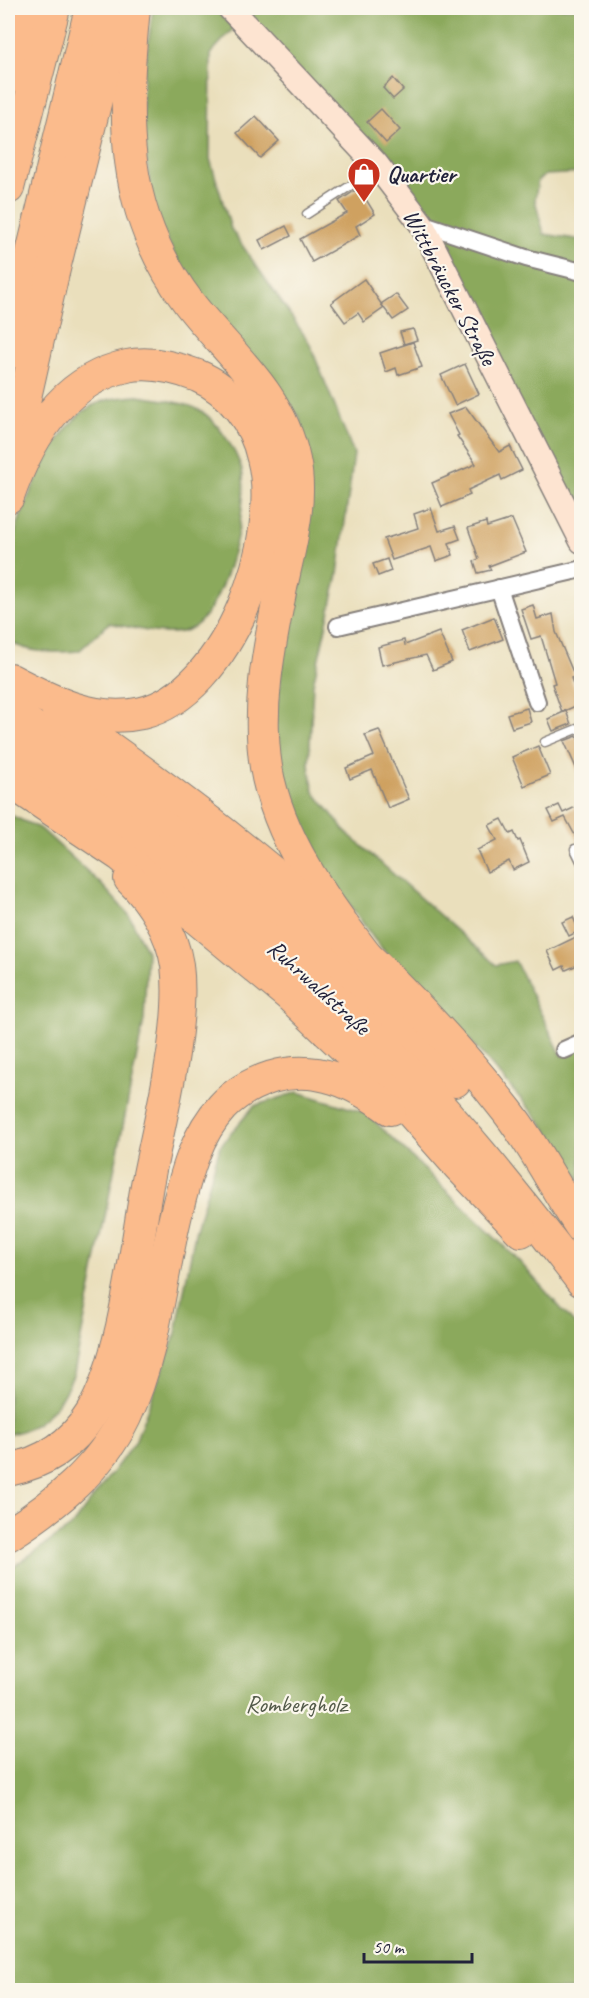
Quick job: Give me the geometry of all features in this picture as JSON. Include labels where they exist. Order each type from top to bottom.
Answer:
[{"type":"highway","points":[[8,78],[26,8]]},
{"type":"highway","points":[[8,188],[54,8]]},
{"type":"highway","points":[[8,353],[91,8]]},
{"type":"highway","points":[[8,477],[53,273],[118,8]]},
{"type":"highway","points":[[134,8],[126,106],[128,149],[133,184],[151,242],[190,304],[242,362],[278,412],[289,435],[295,463],[296,498],[292,532],[266,672],[263,716],[266,768],[278,807],[298,853],[317,886],[367,957]]},
{"type":"highway","points":[[8,497],[30,447],[47,419],[65,398],[88,381],[109,370],[155,364],[181,369],[208,380],[231,398],[250,422],[260,449],[267,493],[263,534],[256,565],[239,614],[221,650],[186,691],[142,713],[115,716],[69,707],[8,678]]},
{"type":"highway","points":[[8,678],[93,736],[195,811],[306,901],[367,957],[417,1008],[509,1113],[581,1226]]},
{"type":"highway","points":[[8,710],[193,844],[317,947],[397,1020],[484,1111],[581,1226]]},
{"type":"highway","name":"Ruhrwaldstraße","points":[[8,744],[190,877],[304,972],[371,1034],[506,1183],[582,1281]]},
{"type":"highway","points":[[8,780],[136,868],[290,995],[404,1104],[458,1166],[520,1229],[582,1301]]},
{"type":"highway","points":[[8,1470],[27,1466],[54,1453],[75,1436],[92,1413],[104,1387],[124,1311],[176,1023],[179,992],[177,963],[168,935],[155,910],[138,886],[69,824]]},
{"type":"highway","points":[[8,1535],[45,1510],[85,1474],[123,1420],[145,1360],[167,1248],[192,1158],[210,1123],[222,1106],[240,1091],[280,1075],[302,1072],[344,1080],[391,1109],[458,1166]]},
{"type":"main road","name":"Wittbräucker Straße","points":[[230,8],[379,168],[421,223],[582,541]]},
{"type":"street","points":[[421,223],[526,258],[582,272]]},
{"type":"street","points":[[338,626],[582,569]]},
{"type":"street","points":[[499,588],[537,702]]},
{"type":"street","points":[[564,1050],[582,1042]]},
{"type":"lane","points":[[307,214],[379,168]]},
{"type":"lane","points":[[545,742],[582,727]]},
{"type":"lane","points":[[574,849],[582,863]]},
{"type":"green space","points":[[153,8],[213,8],[234,28],[211,53],[210,159],[231,229],[309,342],[354,454],[338,574],[313,684],[309,765],[314,792],[347,833],[496,965],[515,961],[562,1056],[581,1048],[581,1181],[541,1122],[451,1019],[402,972],[374,939],[296,828],[281,779],[274,731],[306,453],[300,418],[276,384],[190,285],[154,214],[142,129],[144,73]]},
{"type":"green space","points":[[230,8],[581,8],[581,173],[546,175],[538,180],[535,200],[544,234],[581,240],[581,541],[421,223]]},
{"type":"green space","points":[[139,396],[180,403],[201,411],[220,429],[239,462],[244,486],[239,530],[225,578],[216,599],[205,616],[194,627],[185,631],[152,632],[109,623],[79,651],[69,652],[34,650],[8,641],[6,602],[11,545],[37,477],[63,434],[76,418],[96,404]]},
{"type":"green space","points":[[8,814],[41,829],[101,884],[129,915],[147,952],[144,1020],[74,1373],[57,1404],[41,1421],[31,1427],[8,1434]]},
{"type":"green space","name":"Rombergholz","points":[[298,1092],[366,1113],[518,1260],[581,1331],[581,1990],[8,1990],[8,1570],[71,1527],[135,1442],[176,1333],[195,1233],[220,1146],[254,1106]]},
{"type":"building","points":[[393,78],[403,90],[393,99],[383,88]]},
{"type":"building","points":[[381,109],[400,130],[386,143],[367,122]]},
{"type":"building","points":[[256,116],[279,141],[260,158],[237,133]]},
{"type":"building","points":[[359,188],[375,214],[356,226],[360,235],[312,262],[300,239],[347,213],[339,201]]},
{"type":"building","points":[[286,226],[291,236],[264,250],[259,240]]},
{"type":"building","points":[[364,279],[384,308],[364,322],[358,313],[345,322],[331,303]]},
{"type":"building","points":[[396,294],[408,310],[393,320],[381,304]]},
{"type":"building","points":[[413,329],[417,340],[404,344],[400,332]]},
{"type":"building","points":[[413,342],[422,367],[398,375],[396,368],[386,372],[380,353]]},
{"type":"building","points":[[465,364],[479,394],[455,405],[441,375]]},
{"type":"building","points":[[466,407],[499,452],[510,446],[522,470],[502,480],[500,475],[468,490],[470,495],[442,507],[432,483],[476,464],[457,436],[459,435],[448,414]]},
{"type":"building","points":[[431,508],[439,531],[455,526],[460,539],[449,543],[453,555],[436,561],[431,547],[392,560],[384,539],[418,528],[414,514]]},
{"type":"building","points":[[512,519],[526,552],[489,566],[491,570],[478,573],[474,561],[479,559],[468,528],[486,522],[487,527]]},
{"type":"building","points":[[387,559],[391,571],[378,576],[373,564]]},
{"type":"building","points":[[533,605],[537,619],[553,614],[556,632],[575,677],[571,678],[580,704],[562,712],[552,684],[555,683],[541,636],[531,639],[521,609]]},
{"type":"building","points":[[494,617],[503,639],[470,652],[462,630]]},
{"type":"building","points":[[439,632],[452,662],[433,670],[426,655],[382,665],[378,647],[404,640],[405,645]]},
{"type":"building","points":[[527,708],[531,722],[512,728],[507,714]]},
{"type":"building","points":[[566,711],[571,724],[553,731],[548,719]]},
{"type":"building","points":[[379,730],[409,799],[388,808],[372,770],[350,779],[346,768],[374,756],[365,735]]},
{"type":"building","points":[[577,736],[578,739],[582,737],[582,781],[564,741]]},
{"type":"building","points":[[538,746],[550,775],[524,786],[512,757]]},
{"type":"building","points":[[582,804],[582,848],[565,817],[554,822],[548,810],[559,805],[563,813]]},
{"type":"building","points":[[502,819],[510,834],[514,832],[518,841],[520,840],[529,862],[513,870],[509,861],[487,872],[477,850],[497,840],[489,825]]},
{"type":"building","points":[[573,917],[579,931],[569,936],[562,922]]},
{"type":"building","points":[[578,936],[582,943],[582,963],[566,970],[564,966],[556,970],[547,951]]},
{"type":"place","name":"Quartier","points":[[364,203]]}]
